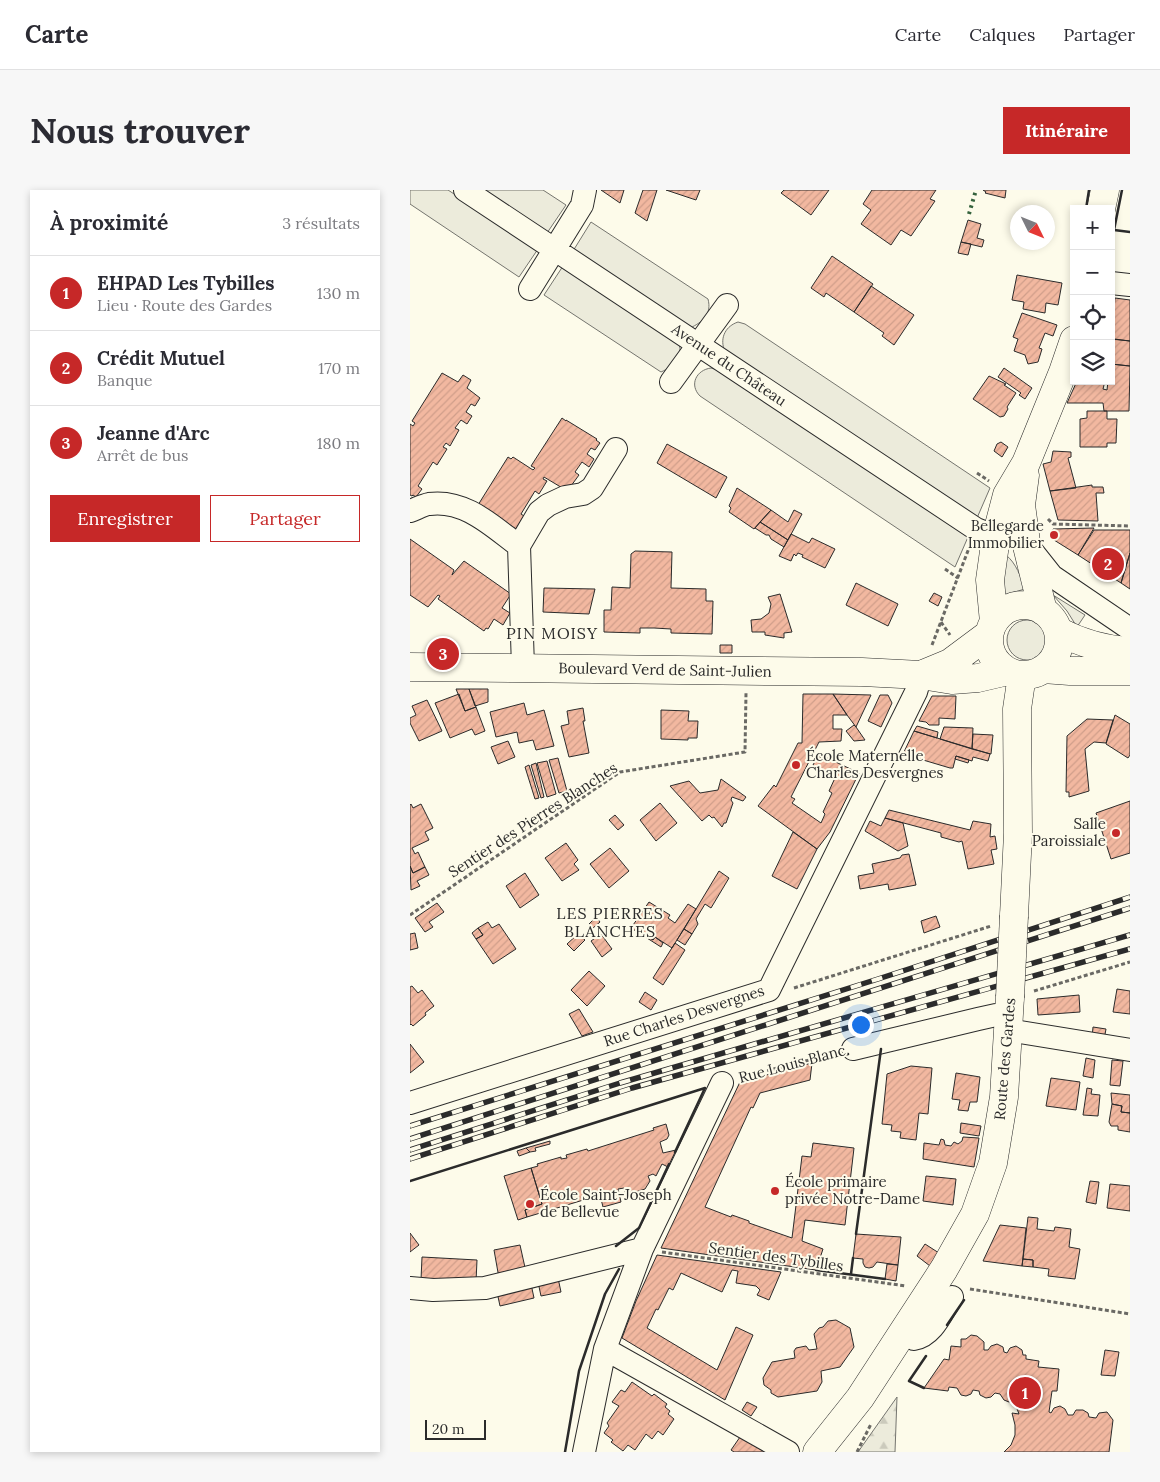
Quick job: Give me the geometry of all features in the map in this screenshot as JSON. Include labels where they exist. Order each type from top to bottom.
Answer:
[{"type":"main road","points":[[1102,205],[1105,190]]},
{"type":"main road","points":[[1026,463],[1021,505],[1026,542],[1058,645],[1053,659],[1025,672],[997,662],[990,649],[992,628],[990,580],[996,537],[1007,495],[1026,463],[1070,352]]},
{"type":"main road","points":[[996,537],[1014,553],[1050,621]]},
{"type":"main road","points":[[992,628],[1003,612],[1016,606],[1030,605],[1078,642],[1105,649],[1130,651]]},
{"type":"main road","name":"Boulevard Verd de Saint-Julien","points":[[921,675],[950,662],[992,628]]},
{"type":"main road","name":"Boulevard Verd de Saint-Julien","points":[[410,667],[862,672],[921,675],[952,680],[1025,672],[1130,671]]},
{"type":"main road","name":"Route des Gardes","points":[[817,1452],[860,1398],[916,1340],[944,1269],[975,1214],[993,1163],[1004,1097],[1018,833],[1017,709],[1025,672]]},
{"type":"street","name":"Avenue du Château","points":[[466,190],[976,529],[996,537]]},
{"type":"street","points":[[530,289],[582,205],[585,190]]},
{"type":"street","points":[[1115,283],[1130,285]]},
{"type":"street","points":[[671,382],[727,304]]},
{"type":"street","points":[[523,667],[519,546],[539,512],[548,505],[565,497],[583,494],[592,488],[616,449]]},
{"type":"street","points":[[410,511],[429,504],[453,504],[477,514],[519,546]]},
{"type":"street","points":[[1026,542],[1052,576],[1130,629]]},
{"type":"street","name":"Rue Charles Desvergnes","points":[[410,1103],[769,990],[916,692],[921,675]]},
{"type":"street","name":"Rue Louis Blanc","points":[[852,1049],[990,1016],[1008,1014],[1130,1050]]},
{"type":"street","points":[[584,1452],[605,1349],[642,1249],[722,1082]]},
{"type":"street","points":[[410,1288],[433,1290],[485,1288],[642,1249]]},
{"type":"street","points":[[916,1340],[930,1330],[952,1297]]},
{"type":"street","points":[[605,1349],[788,1452]]},
{"type":"path","points":[[977,473],[995,486]]},
{"type":"path","points":[[1021,505],[1041,512],[1053,524],[1130,526]]},
{"type":"path","points":[[940,621],[965,558]]},
{"type":"path","points":[[945,569],[958,578]]},
{"type":"path","name":"Sentier des Pierres Blanches","points":[[410,915],[620,772],[745,752],[747,672]]},
{"type":"path","points":[[769,990],[787,990],[988,927],[1014,916]]},
{"type":"path","points":[[1008,1014],[1130,962]]},
{"type":"path","name":"Rue Louis Blanc","points":[[722,1082],[852,1049]]},
{"type":"path","name":"Sentier des Tybilles","points":[[642,1249],[907,1286]]},
{"type":"path","points":[[973,1289],[1130,1314]]},
{"type":"green space","points":[[410,190],[448,190],[538,249],[519,277],[410,204]]},
{"type":"green space","points":[[482,190],[543,190],[566,205],[547,233]]},
{"type":"green space","points":[[591,222],[708,299],[709,309],[705,317],[690,328],[573,251]]},
{"type":"green space","points":[[563,266],[679,343],[680,353],[676,361],[661,372],[544,295]]},
{"type":"green space","points":[[738,322],[745,324],[990,488],[977,518],[724,349],[723,340],[725,332],[730,326]]},
{"type":"green space","points":[[711,368],[718,370],[968,537],[955,567],[700,396],[695,387],[696,379],[701,372]]},
{"type":"green space","points":[[1003,555],[1010,558],[1020,575],[1025,589],[1004,595]]},
{"type":"green space","points":[[1053,595],[1085,615],[1077,627],[1067,611]]},
{"type":"green space","points":[[1031,620],[1038,623],[1044,629],[1047,640],[1046,648],[1038,657],[1031,660],[1023,660],[1016,657],[1008,648],[1007,636],[1010,629],[1019,621]]},
{"type":"green space","points":[[897,1397],[895,1452],[858,1452]]},
{"type":"building","points":[[601,190],[624,190],[620,203]]},
{"type":"building","points":[[643,190],[657,190],[647,221],[635,213]]},
{"type":"building","points":[[666,190],[700,190],[696,200]]},
{"type":"building","points":[[784,190],[829,190],[811,215],[781,193]]},
{"type":"building","points":[[872,190],[936,190],[930,199],[935,201],[911,236],[901,230],[891,245],[861,224],[871,210],[863,204]]},
{"type":"building","points":[[983,190],[1006,190],[1005,198],[985,193]]},
{"type":"building","points":[[968,220],[981,224],[977,238],[984,240],[982,247],[961,242]]},
{"type":"building","points":[[961,242],[971,244],[968,255],[958,253]]},
{"type":"building","points":[[832,256],[873,284],[854,312],[826,293],[824,297],[811,288]]},
{"type":"building","points":[[1017,275],[1062,283],[1058,305],[1046,303],[1045,313],[1023,309],[1024,302],[1012,300]]},
{"type":"building","points":[[871,286],[914,315],[894,345],[882,336],[884,333],[854,312]]},
{"type":"building","points":[[1115,298],[1130,300],[1130,341],[1115,339]]},
{"type":"building","points":[[1022,313],[1057,325],[1053,336],[1045,333],[1039,348],[1042,349],[1038,362],[1028,364],[1025,355],[1014,351],[1018,339],[1013,337]]},
{"type":"building","points":[[1115,339],[1130,341],[1130,366],[1115,364]]},
{"type":"building","points":[[1115,364],[1130,366],[1129,411],[1104,411],[1103,403],[1067,403],[1075,385],[1104,385],[1103,389],[1107,390],[1108,385],[1115,385]]},
{"type":"building","points":[[1004,368],[1032,388],[1025,399],[1019,395],[1021,393],[998,377]]},
{"type":"building","points":[[442,373],[458,382],[463,375],[471,380],[467,388],[480,398],[475,406],[471,404],[466,412],[472,416],[467,424],[461,420],[455,428],[459,430],[450,446],[446,443],[443,447],[447,449],[437,465],[433,462],[418,486],[422,489],[416,497],[410,495],[410,424],[413,426],[415,423],[412,421]]},
{"type":"building","points":[[989,376],[1006,384],[1004,385],[1016,393],[1007,407],[1008,409],[1004,416],[1000,417],[973,399]]},
{"type":"building","points":[[1087,411],[1107,411],[1107,419],[1117,419],[1116,443],[1107,443],[1107,447],[1080,447],[1080,419],[1087,418]]},
{"type":"building","points":[[562,418],[597,439],[600,443],[595,450],[591,448],[587,454],[594,459],[589,467],[582,462],[575,472],[579,475],[568,490],[544,477],[543,479],[547,481],[539,494],[535,491],[521,514],[524,516],[516,529],[478,505],[508,457],[511,459],[513,457],[533,470],[535,468],[531,466]]},
{"type":"building","points":[[1001,442],[1008,447],[1002,457],[994,451],[997,444]]},
{"type":"building","points":[[667,444],[727,477],[716,498],[657,463]]},
{"type":"building","points":[[1053,451],[1071,452],[1071,457],[1068,458],[1076,488],[1050,491],[1043,464],[1051,462]]},
{"type":"building","points":[[1092,485],[1092,487],[1103,487],[1104,493],[1096,493],[1098,521],[1058,520],[1050,491]]},
{"type":"building","points":[[737,488],[771,510],[754,529],[729,512],[731,508],[729,506]]},
{"type":"building","points":[[771,510],[788,522],[794,510],[802,514],[788,540],[760,522]]},
{"type":"building","points":[[760,522],[788,540],[784,547],[771,539],[769,535],[755,528]]},
{"type":"building","points":[[1094,528],[1078,555],[1054,540],[1053,529]]},
{"type":"building","points":[[1094,530],[1130,530],[1130,553],[1121,583],[1078,555]]},
{"type":"building","points":[[791,534],[809,543],[812,538],[835,549],[825,568],[802,557],[803,555],[798,553],[796,556],[794,554],[791,561],[779,556]]},
{"type":"building","points":[[410,539],[454,570],[452,575],[464,561],[511,594],[502,608],[510,613],[503,625],[494,619],[488,629],[486,628],[484,631],[438,599],[440,596],[438,595],[428,607],[410,595]]},
{"type":"building","points":[[635,551],[672,552],[671,588],[706,589],[706,601],[713,601],[712,634],[671,633],[671,629],[654,628],[640,628],[640,633],[604,632],[604,610],[611,610],[612,587],[630,588],[631,554]]},
{"type":"building","points":[[1130,553],[1130,589],[1121,583]]},
{"type":"building","points":[[856,583],[898,604],[888,626],[846,605]]},
{"type":"building","points":[[544,588],[595,589],[589,614],[543,612]]},
{"type":"building","points":[[934,593],[942,597],[938,606],[929,601]]},
{"type":"building","points":[[780,594],[792,632],[784,633],[784,638],[765,635],[765,632],[752,632],[751,620],[761,619],[769,613],[771,604],[768,597]]},
{"type":"building","points":[[720,645],[732,645],[732,653],[720,653]]},
{"type":"building","points":[[456,689],[469,689],[476,707],[465,711]]},
{"type":"building","points":[[469,689],[488,689],[488,702],[475,706]]},
{"type":"building","points":[[459,694],[465,711],[476,707],[485,731],[475,735],[472,729],[450,738],[435,703]]},
{"type":"building","points":[[803,694],[833,694],[847,715],[833,715],[833,729],[842,729],[841,741],[819,742],[791,797],[795,799],[792,803],[821,823],[825,814],[823,812],[832,793],[829,791],[835,778],[816,769],[817,767],[813,765],[818,756],[822,758],[823,756],[859,773],[830,832],[817,849],[758,806],[774,785],[776,787],[798,743],[802,743]]},
{"type":"building","points":[[833,694],[871,695],[856,727],[847,715]]},
{"type":"building","points":[[880,695],[888,695],[892,703],[881,727],[868,721]]},
{"type":"building","points":[[932,696],[956,696],[955,719],[939,718],[939,725],[929,725],[926,722],[919,721]]},
{"type":"building","points":[[427,700],[442,731],[419,741],[410,723],[410,718],[416,715],[412,706]]},
{"type":"building","points":[[524,703],[527,715],[544,710],[554,746],[536,750],[533,740],[519,743],[517,732],[496,737],[490,712]]},
{"type":"building","points":[[583,708],[585,721],[583,721],[589,753],[569,757],[561,726],[569,724],[567,711]]},
{"type":"building","points":[[661,710],[689,711],[688,721],[698,721],[697,738],[688,738],[688,740],[661,739]]},
{"type":"building","points":[[1115,715],[1130,724],[1130,755],[1128,758],[1106,744]]},
{"type":"building","points":[[1087,719],[1113,720],[1106,743],[1094,742],[1085,749],[1089,791],[1069,797],[1069,792],[1066,792],[1067,736]]},
{"type":"building","points":[[854,725],[865,740],[854,741],[846,731]]},
{"type":"building","points":[[917,726],[938,732],[937,738],[914,731]]},
{"type":"building","points":[[944,727],[973,728],[972,749],[940,739]]},
{"type":"building","points":[[914,731],[990,754],[988,761],[973,757],[972,761],[956,756],[953,768],[950,768],[903,754]]},
{"type":"building","points":[[973,734],[993,735],[991,754],[972,749]]},
{"type":"building","points":[[508,741],[515,757],[498,764],[491,747]]},
{"type":"building","points":[[956,756],[969,760],[968,763],[955,759]]},
{"type":"building","points":[[558,758],[567,791],[559,793],[549,760]]},
{"type":"building","points":[[547,761],[556,794],[547,797],[537,763]]},
{"type":"building","points":[[536,763],[544,797],[541,798],[531,765]]},
{"type":"building","points":[[529,765],[539,798],[535,799],[525,767]]},
{"type":"building","points":[[721,779],[746,797],[743,801],[732,797],[733,803],[726,823],[722,827],[714,817],[712,818],[709,815],[702,821],[670,786],[689,781],[700,793],[718,790]]},
{"type":"building","name":"Salle Paroissiale","points":[[1130,801],[1130,853],[1111,859],[1096,813]]},
{"type":"building","points":[[660,803],[677,823],[656,841],[640,820]]},
{"type":"building","points":[[411,804],[413,808],[421,804],[433,828],[425,832],[429,840],[412,848],[415,854],[418,852],[425,867],[413,873],[410,866]]},
{"type":"building","points":[[889,810],[970,830],[973,821],[991,824],[990,837],[995,836],[997,849],[991,850],[994,864],[968,869],[962,841],[959,842],[941,837],[941,833],[885,818]]},
{"type":"building","points":[[615,815],[624,825],[618,830],[609,820]]},
{"type":"building","points":[[885,818],[903,823],[908,846],[898,851],[865,831],[870,821],[881,826]]},
{"type":"building","points":[[793,832],[817,849],[797,889],[772,876]]},
{"type":"building","points":[[566,843],[578,860],[574,864],[579,870],[562,881],[545,858]]},
{"type":"building","points":[[610,848],[629,871],[609,888],[590,864]]},
{"type":"building","points":[[909,854],[916,885],[889,890],[888,884],[860,889],[858,876],[874,873],[872,864],[900,858],[902,855]]},
{"type":"building","points":[[410,866],[413,873],[425,867],[429,875],[417,881],[420,886],[411,890]]},
{"type":"building","points":[[719,871],[729,878],[711,908],[705,904],[696,919],[698,924],[692,934],[684,929]]},
{"type":"building","points":[[525,873],[539,895],[520,908],[506,886]]},
{"type":"building","points":[[649,902],[670,915],[668,918],[675,923],[688,904],[696,909],[672,948],[655,937],[653,940],[638,929],[636,931],[631,928]]},
{"type":"building","points":[[437,903],[444,912],[429,922],[433,927],[425,932],[415,918]]},
{"type":"building","points":[[936,916],[940,927],[924,933],[921,921]]},
{"type":"building","points":[[596,917],[600,922],[593,928],[589,924]]},
{"type":"building","points":[[488,922],[492,928],[499,924],[516,949],[493,964],[476,939],[483,935],[478,928]]},
{"type":"building","points":[[478,928],[483,935],[476,939],[472,933]]},
{"type":"building","points":[[638,929],[653,940],[655,937],[663,943],[661,947],[636,931]]},
{"type":"building","points":[[684,929],[692,934],[685,945],[677,940]]},
{"type":"building","points":[[415,933],[418,948],[410,950],[410,934]]},
{"type":"building","points":[[578,934],[585,940],[574,951],[567,944]]},
{"type":"building","points":[[601,934],[612,949],[602,957],[591,941]]},
{"type":"building","points":[[675,943],[685,950],[663,985],[653,978]]},
{"type":"building","points":[[589,971],[605,986],[587,1006],[571,990]]},
{"type":"building","points":[[412,986],[418,993],[422,990],[434,1006],[413,1026],[410,1025],[410,987]]},
{"type":"building","points":[[1117,989],[1130,991],[1130,1014],[1113,1012]]},
{"type":"building","points":[[645,992],[657,1000],[651,1010],[639,1002]]},
{"type":"building","points":[[1079,995],[1080,1012],[1038,1015],[1037,999]]},
{"type":"building","points":[[579,1009],[593,1032],[582,1036],[569,1014]]},
{"type":"building","points":[[1093,1027],[1106,1029],[1104,1040],[1092,1038]]},
{"type":"building","points":[[410,1044],[424,1062],[410,1073]]},
{"type":"building","points":[[1086,1058],[1095,1060],[1093,1078],[1083,1076]]},
{"type":"building","points":[[1112,1060],[1123,1061],[1120,1086],[1110,1085]]},
{"type":"building","points":[[812,1063],[810,1080],[760,1093],[753,1108],[751,1107],[705,1207],[731,1217],[732,1215],[749,1221],[749,1223],[792,1238],[802,1156],[811,1157],[813,1143],[854,1148],[845,1225],[805,1220],[802,1241],[823,1249],[816,1270],[661,1248],[740,1082]]},
{"type":"building","points":[[911,1066],[932,1068],[928,1114],[919,1113],[916,1140],[900,1138],[901,1132],[891,1131],[892,1125],[882,1124],[887,1074]]},
{"type":"building","points":[[956,1073],[980,1077],[977,1102],[970,1102],[968,1111],[958,1110],[960,1100],[952,1099]]},
{"type":"building","points":[[1051,1078],[1080,1082],[1076,1110],[1046,1106]]},
{"type":"building","points":[[1087,1088],[1092,1089],[1091,1094],[1100,1095],[1098,1116],[1083,1115]]},
{"type":"building","points":[[1111,1093],[1130,1095],[1130,1113],[1121,1112],[1122,1106],[1112,1104]]},
{"type":"building","points":[[1112,1104],[1122,1106],[1121,1112],[1130,1113],[1130,1132],[1118,1130],[1118,1126],[1111,1126],[1109,1122]]},
{"type":"building","points":[[961,1123],[981,1126],[979,1136],[960,1133]]},
{"type":"building","points":[[666,1124],[669,1135],[667,1139],[660,1142],[663,1153],[676,1150],[668,1167],[662,1164],[656,1176],[653,1174],[648,1176],[650,1181],[645,1189],[626,1195],[624,1188],[618,1189],[621,1202],[603,1207],[600,1195],[527,1217],[525,1210],[542,1204],[531,1168],[538,1166],[537,1164],[561,1157],[561,1159],[567,1158],[566,1155],[587,1149],[588,1151],[654,1130],[653,1128]]},
{"type":"building","points":[[963,1137],[979,1138],[974,1167],[923,1159],[924,1143],[939,1145],[941,1139],[944,1140],[945,1145],[951,1146],[954,1142],[958,1144],[962,1141]]},
{"type":"building","points":[[550,1141],[550,1144],[535,1148],[536,1151],[530,1152],[526,1148]]},
{"type":"building","points":[[526,1148],[530,1152],[519,1156],[517,1151]]},
{"type":"building","points":[[531,1168],[542,1204],[525,1210],[527,1217],[518,1220],[504,1176]]},
{"type":"building","points":[[926,1176],[956,1179],[953,1205],[923,1201]]},
{"type":"building","points":[[1090,1181],[1099,1182],[1096,1204],[1086,1202]]},
{"type":"building","points":[[1110,1184],[1130,1186],[1130,1211],[1107,1208]]},
{"type":"building","points":[[1028,1217],[1038,1218],[1037,1229],[1054,1231],[1055,1227],[1071,1229],[1069,1247],[1080,1249],[1075,1279],[1048,1276],[1049,1269],[1033,1267],[1033,1260],[1023,1259]]},
{"type":"building","points":[[1000,1225],[1026,1228],[1022,1266],[983,1261]]},
{"type":"building","points":[[410,1233],[419,1245],[410,1252]]},
{"type":"building","points":[[856,1234],[901,1237],[898,1265],[877,1262],[873,1267],[865,1267],[863,1259],[853,1258]]},
{"type":"building","points":[[925,1244],[939,1253],[930,1266],[917,1256]]},
{"type":"building","points":[[520,1245],[526,1272],[499,1278],[494,1250]]},
{"type":"building","points":[[657,1255],[781,1272],[769,1300],[757,1295],[760,1290],[756,1286],[736,1283],[738,1271],[732,1270],[722,1292],[681,1273],[673,1290],[669,1288],[658,1310],[656,1309],[647,1328],[717,1370],[736,1327],[753,1335],[725,1400],[622,1338]]},
{"type":"building","points":[[422,1257],[477,1260],[476,1282],[421,1280]]},
{"type":"building","points":[[1023,1259],[1033,1260],[1033,1267],[1022,1266]]},
{"type":"building","points":[[887,1264],[898,1265],[896,1281],[885,1279]]},
{"type":"building","points":[[558,1278],[561,1292],[541,1296],[538,1282]]},
{"type":"building","points":[[531,1284],[534,1298],[500,1306],[497,1292]]},
{"type":"building","points":[[836,1320],[850,1328],[854,1347],[840,1367],[821,1371],[822,1382],[817,1391],[778,1397],[771,1393],[771,1390],[764,1385],[763,1378],[772,1362],[795,1358],[794,1351],[796,1348],[806,1346],[809,1350],[817,1349],[814,1334],[828,1321]]},
{"type":"building","points":[[971,1335],[977,1336],[984,1342],[984,1350],[988,1350],[991,1346],[997,1344],[1003,1347],[1004,1352],[1007,1353],[1010,1348],[1016,1346],[1022,1350],[1023,1355],[1026,1355],[1026,1359],[1039,1361],[1038,1367],[1059,1369],[1057,1391],[1052,1391],[1049,1412],[1051,1413],[1054,1408],[1060,1406],[1065,1409],[1068,1415],[1073,1415],[1076,1410],[1083,1410],[1088,1413],[1089,1417],[1096,1418],[1099,1413],[1107,1412],[1113,1420],[1109,1452],[1004,1452],[1011,1445],[1015,1435],[1012,1413],[1019,1414],[1016,1406],[1022,1406],[1023,1397],[1017,1396],[1009,1402],[1004,1400],[1000,1394],[995,1393],[991,1397],[986,1398],[980,1395],[979,1391],[973,1390],[971,1394],[966,1396],[961,1395],[957,1388],[949,1387],[948,1391],[924,1388],[944,1359],[949,1360],[951,1346],[961,1347],[961,1339],[966,1339]]},
{"type":"building","points":[[1105,1350],[1119,1352],[1115,1376],[1101,1375]]},
{"type":"building","points":[[632,1382],[652,1396],[654,1394],[667,1404],[665,1407],[670,1411],[668,1414],[674,1419],[663,1435],[658,1431],[652,1439],[646,1434],[635,1450],[628,1445],[623,1451],[611,1442],[613,1440],[604,1433],[609,1426],[607,1423],[619,1406],[612,1402],[621,1390],[625,1392]]},
{"type":"building","points":[[747,1402],[757,1407],[751,1416],[742,1410]]},
{"type":"building","points":[[740,1437],[765,1452],[734,1452],[731,1450]]},
{"type":"railway","points":[[410,1126],[878,979],[1130,897]]},
{"type":"railway","points":[[410,1139],[1130,908]]},
{"type":"railway","points":[[410,1150],[620,1083],[1130,935]]},
{"type":"railway","points":[[410,1159],[632,1088],[1130,949]]},
{"type":"hedge","points":[[969,214],[976,190]]},
{"type":"wall","points":[[1087,205],[1089,190]]},
{"type":"wall","points":[[1122,190],[1114,230],[1130,232]]},
{"type":"wall","points":[[856,1234],[881,1049]]},
{"type":"wall","points":[[812,1063],[848,1054]]},
{"type":"wall","points":[[410,1181],[705,1088],[675,1152]]},
{"type":"wall","points":[[616,1246],[639,1228],[669,1164]]},
{"type":"wall","points":[[851,1274],[853,1258]]},
{"type":"wall","points":[[565,1452],[579,1371],[605,1294],[619,1269]]},
{"type":"wall","points":[[816,1270],[885,1279]]},
{"type":"wall","points":[[947,1325],[964,1300]]},
{"type":"wall","points":[[924,1388],[909,1381],[926,1356]]},
{"type":"place","name":"Bellegarde Immobilier","points":[[1054,535]]},
{"type":"place","name":"Crédit Mutuel","points":[[1108,564]]},
{"type":"place","name":"Jeanne d'Arc","points":[[443,654]]},
{"type":"place","name":"École Maternelle Charles Desvergnes","points":[[796,765]]},
{"type":"place","name":"Salle Paroissiale","points":[[1116,833]]},
{"type":"place","name":"École primaire privée Notre-Dame","points":[[775,1191]]},
{"type":"place","name":"École Saint-Joseph de Bellevue","points":[[530,1204]]},
{"type":"place","name":"EHPAD Les Tybilles","points":[[1025,1393]]},
{"type":"district","name":"PIN MOISY","points":[[552,633]]},
{"type":"district","name":"LES PIERRES BLANCHES","points":[[610,922]]}]
